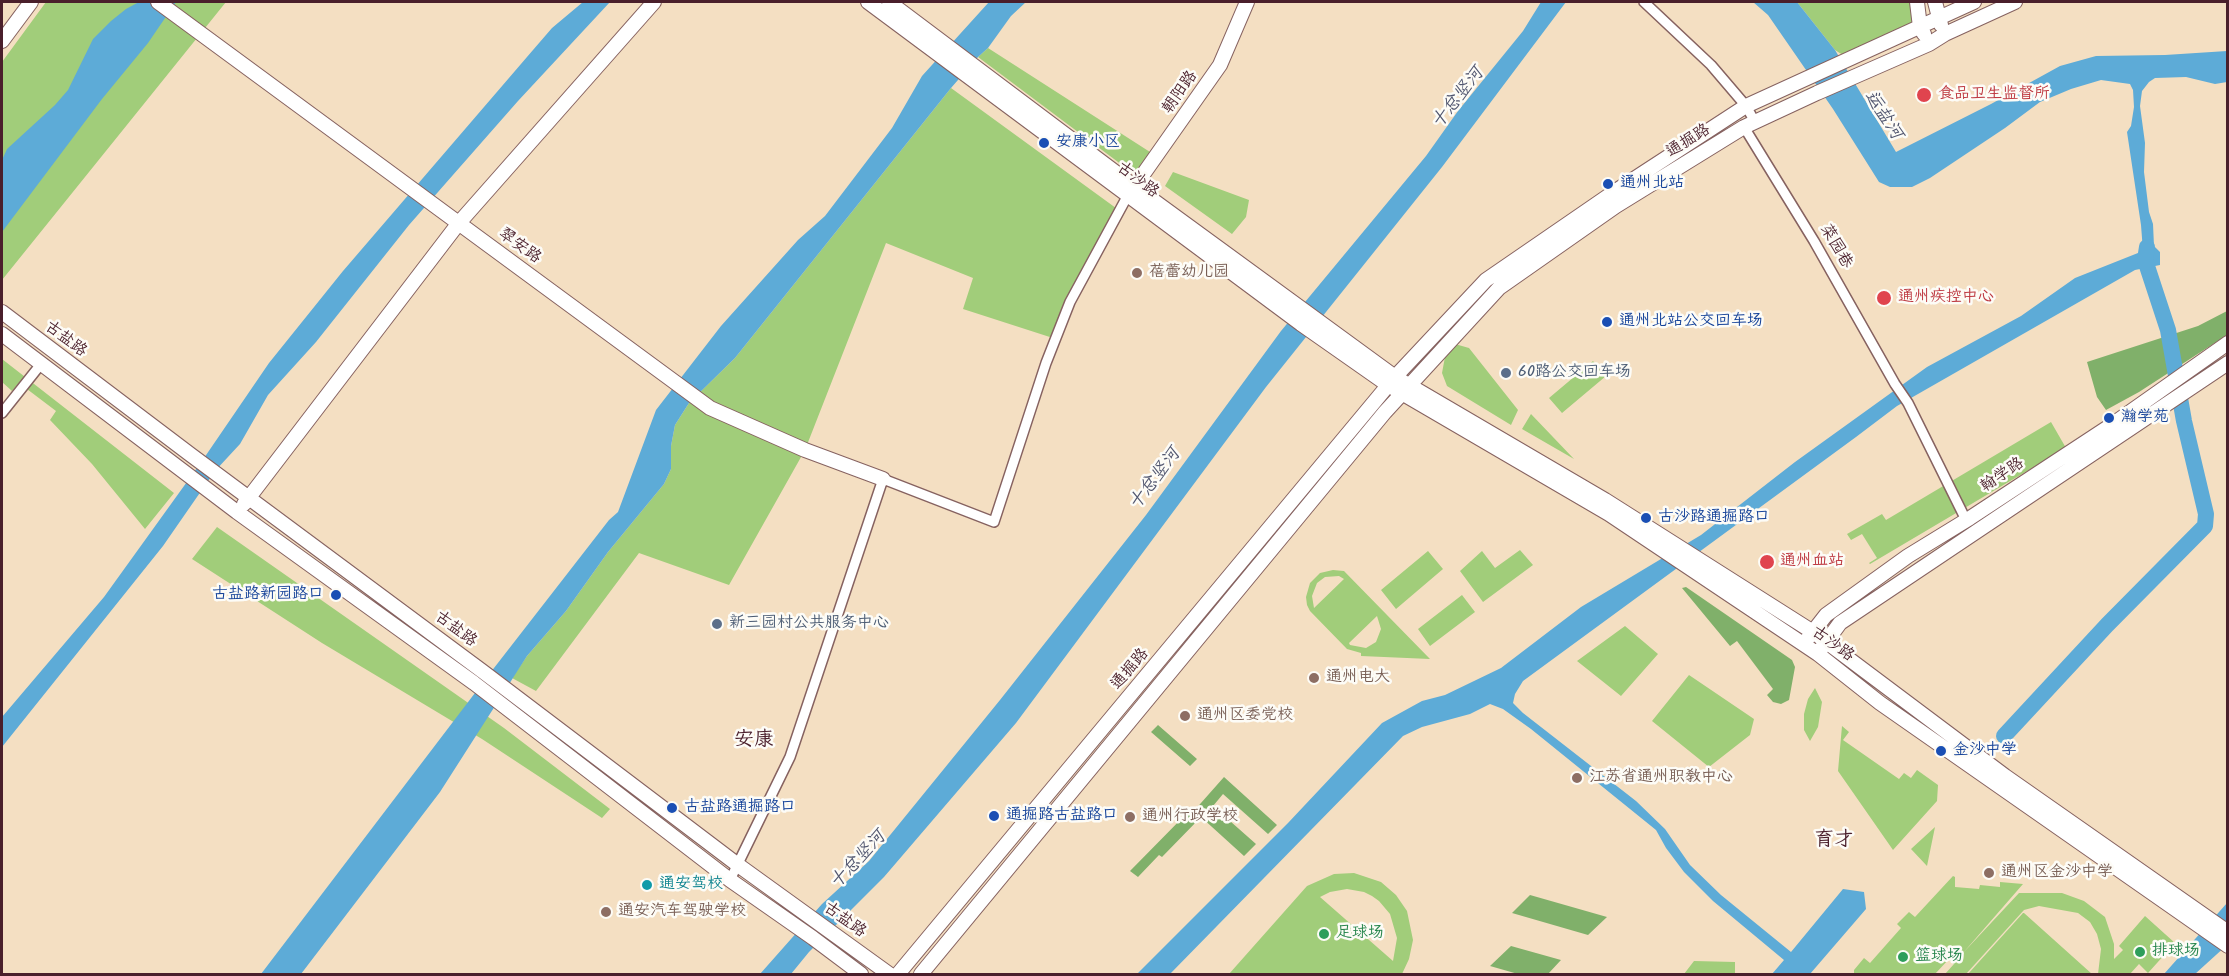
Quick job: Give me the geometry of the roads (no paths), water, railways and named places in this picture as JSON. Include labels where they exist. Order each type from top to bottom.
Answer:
[{"type":"main road","points":[[2,41],[31,2]]},
{"type":"main road","name":"翠安路","points":[[158,2],[710,408],[805,450],[883,479]]},
{"type":"main road","points":[[237,512],[458,224],[654,2]]},
{"type":"main road","name":"古沙路","points":[[868,2],[931,41],[1131,191],[1392,381],[1609,514],[1804,644],[1822,648],[2005,776],[2197,917],[2228,946]]},
{"type":"main road","name":"古沙路","points":[[889,2],[931,41]]},
{"type":"main road","name":"朝阳路","points":[[1131,191],[1220,65],[1247,2]]},
{"type":"main road","points":[[1917,2],[1920,27],[1929,44],[1945,34],[2015,2]]},
{"type":"main road","points":[[1935,2],[1938,19],[1945,34]]},
{"type":"main road","points":[[1920,27],[1974,2]]},
{"type":"main road","name":"通掘路","points":[[898,975],[1392,381],[1486,280],[1614,192],[1746,106],[1920,27]]},
{"type":"main road","name":"通掘路","points":[[921,975],[1142,705],[1406,390],[1499,288],[1616,206],[1750,125],[1929,44]]},
{"type":"main road","name":"古盐路","points":[[2,312],[249,497],[508,700],[730,880],[861,975]]},
{"type":"main road","name":"古盐路","points":[[2,334],[237,512],[478,677]]},
{"type":"main road","name":"翰学路","points":[[1804,644],[1826,615],[1908,556],[1966,520],[2228,343]]},
{"type":"main road","name":"翰学路","points":[[1822,648],[1840,623],[2228,363]]},
{"type":"main road","name":"古沙路","points":[[1406,390],[1605,500],[1813,632],[1822,648],[1880,702],[2197,917],[2228,932]]},
{"type":"main road","name":"古盐路","points":[[508,700],[889,975]]},
{"type":"street","name":"菜园巷","points":[[1644,2],[1711,64],[1746,106],[1750,125],[1895,384],[1908,403],[1966,520]]},
{"type":"street","points":[[730,880],[790,757],[883,479],[994,522],[1046,363],[1070,302],[1131,191]]},
{"type":"street","points":[[2,413],[41,364]]},
{"type":"water","points":[[139,2],[176,2],[148,43],[102,99],[2,232],[2,160],[7,149],[68,90],[93,39],[111,21]]},
{"type":"water","points":[[583,2],[610,2],[518,101],[409,225],[316,342],[268,395],[240,444],[215,471],[163,546],[2,747],[2,717],[104,597],[269,363],[343,271],[552,28]]},
{"type":"water","points":[[989,2],[1026,2],[1011,16],[988,48],[951,88],[735,358],[689,403],[675,425],[671,446],[671,469],[664,484],[608,552],[566,611],[527,656],[440,792],[301,974],[261,974],[494,668],[609,520],[618,512],[656,410],[721,326],[798,240],[825,216],[892,128],[922,76]]},
{"type":"water","points":[[1541,2],[1566,2],[1442,167],[1266,387],[1016,723],[884,877],[809,952],[791,974],[760,974],[822,904],[869,861],[1000,700],[1146,515],[1281,331],[1426,156],[1458,111],[1523,31]]},
{"type":"water","points":[[1753,2],[1797,2],[1835,50],[1896,152],[2060,66],[2096,56],[2227,51],[2227,82],[2215,84],[2186,77],[2155,78],[2142,91],[2140,106],[2145,143],[2144,172],[2149,212],[2153,224],[2154,246],[2160,252],[2160,265],[2135,270],[1897,406],[1523,681],[1515,694],[1513,703],[1523,713],[1636,801],[1665,829],[1690,865],[1721,895],[1791,952],[1843,889],[1864,892],[1866,909],[1810,974],[1772,974],[1784,960],[1713,901],[1684,872],[1656,830],[1531,729],[1503,709],[1490,704],[1470,714],[1422,727],[1403,736],[1170,974],[1137,974],[1288,823],[1382,723],[1422,701],[1445,695],[1501,668],[1581,607],[1701,535],[1795,462],[1927,367],[2021,316],[2075,278],[2143,251],[2127,132],[2131,126],[2134,107],[2133,90],[2130,84],[2101,80],[2040,102],[1930,178],[1912,187],[1890,187],[1879,182],[1833,109],[1768,15]]},
{"type":"water","points":[[2227,903],[2227,945],[2195,974],[2164,974]]},
{"type":"waterway","points":[[2004,736],[2107,625],[2205,526],[2206,514],[2184,421],[2168,330],[2145,260],[2147,247]]},
{"type":"place","name":"食品卫生监督所","points":[[1924,95]]},
{"type":"place","name":"安康小区","points":[[1044,143]]},
{"type":"place","name":"通州北站","points":[[1608,184]]},
{"type":"place","name":"蓓蕾幼儿园","points":[[1137,273]]},
{"type":"place","name":"通州疾控中心","points":[[1884,298]]},
{"type":"place","name":"通州北站公交回车场","points":[[1607,322]]},
{"type":"place","name":"60路公交回车场","points":[[1506,373]]},
{"type":"place","name":"瀚学苑","points":[[2109,418]]},
{"type":"place","name":"古沙路通掘路口","points":[[1646,518]]},
{"type":"place","name":"通州血站","points":[[1767,562]]},
{"type":"place","name":"古盐路新园路口","points":[[336,595]]},
{"type":"place","name":"新三园村公共服务中心","points":[[717,624]]},
{"type":"place","name":"通州电大","points":[[1314,678]]},
{"type":"place","name":"通州区委党校","points":[[1185,716]]},
{"type":"place","name":"金沙中学","points":[[1941,751]]},
{"type":"place","name":"江苏省通州职教中心","points":[[1577,778]]},
{"type":"place","name":"古盐路通掘路口","points":[[672,808]]},
{"type":"place","name":"通掘路古盐路口","points":[[994,816]]},
{"type":"place","name":"通州行政学校","points":[[1130,817]]},
{"type":"place","name":"通州区金沙中学","points":[[1989,873]]},
{"type":"place","name":"通安驾校","points":[[647,885]]},
{"type":"place","name":"通安汽车驾驶学校","points":[[606,912]]},
{"type":"place","name":"足球场","points":[[1324,934]]},
{"type":"place","name":"排球场","points":[[2140,952]]},
{"type":"place","name":"篮球场","points":[[1903,957]]},
{"type":"district","name":"安康","points":[[754,742]]},
{"type":"district","name":"育才","points":[[1834,842]]},
{"type":"water label","name":"十总竖河","points":[[1459,99]]},
{"type":"water label","name":"运盐河","points":[[1882,116]]},
{"type":"water label","name":"十总竖河","points":[[1156,480]]},
{"type":"water label","name":"十总竖河","points":[[859,861]]}]
